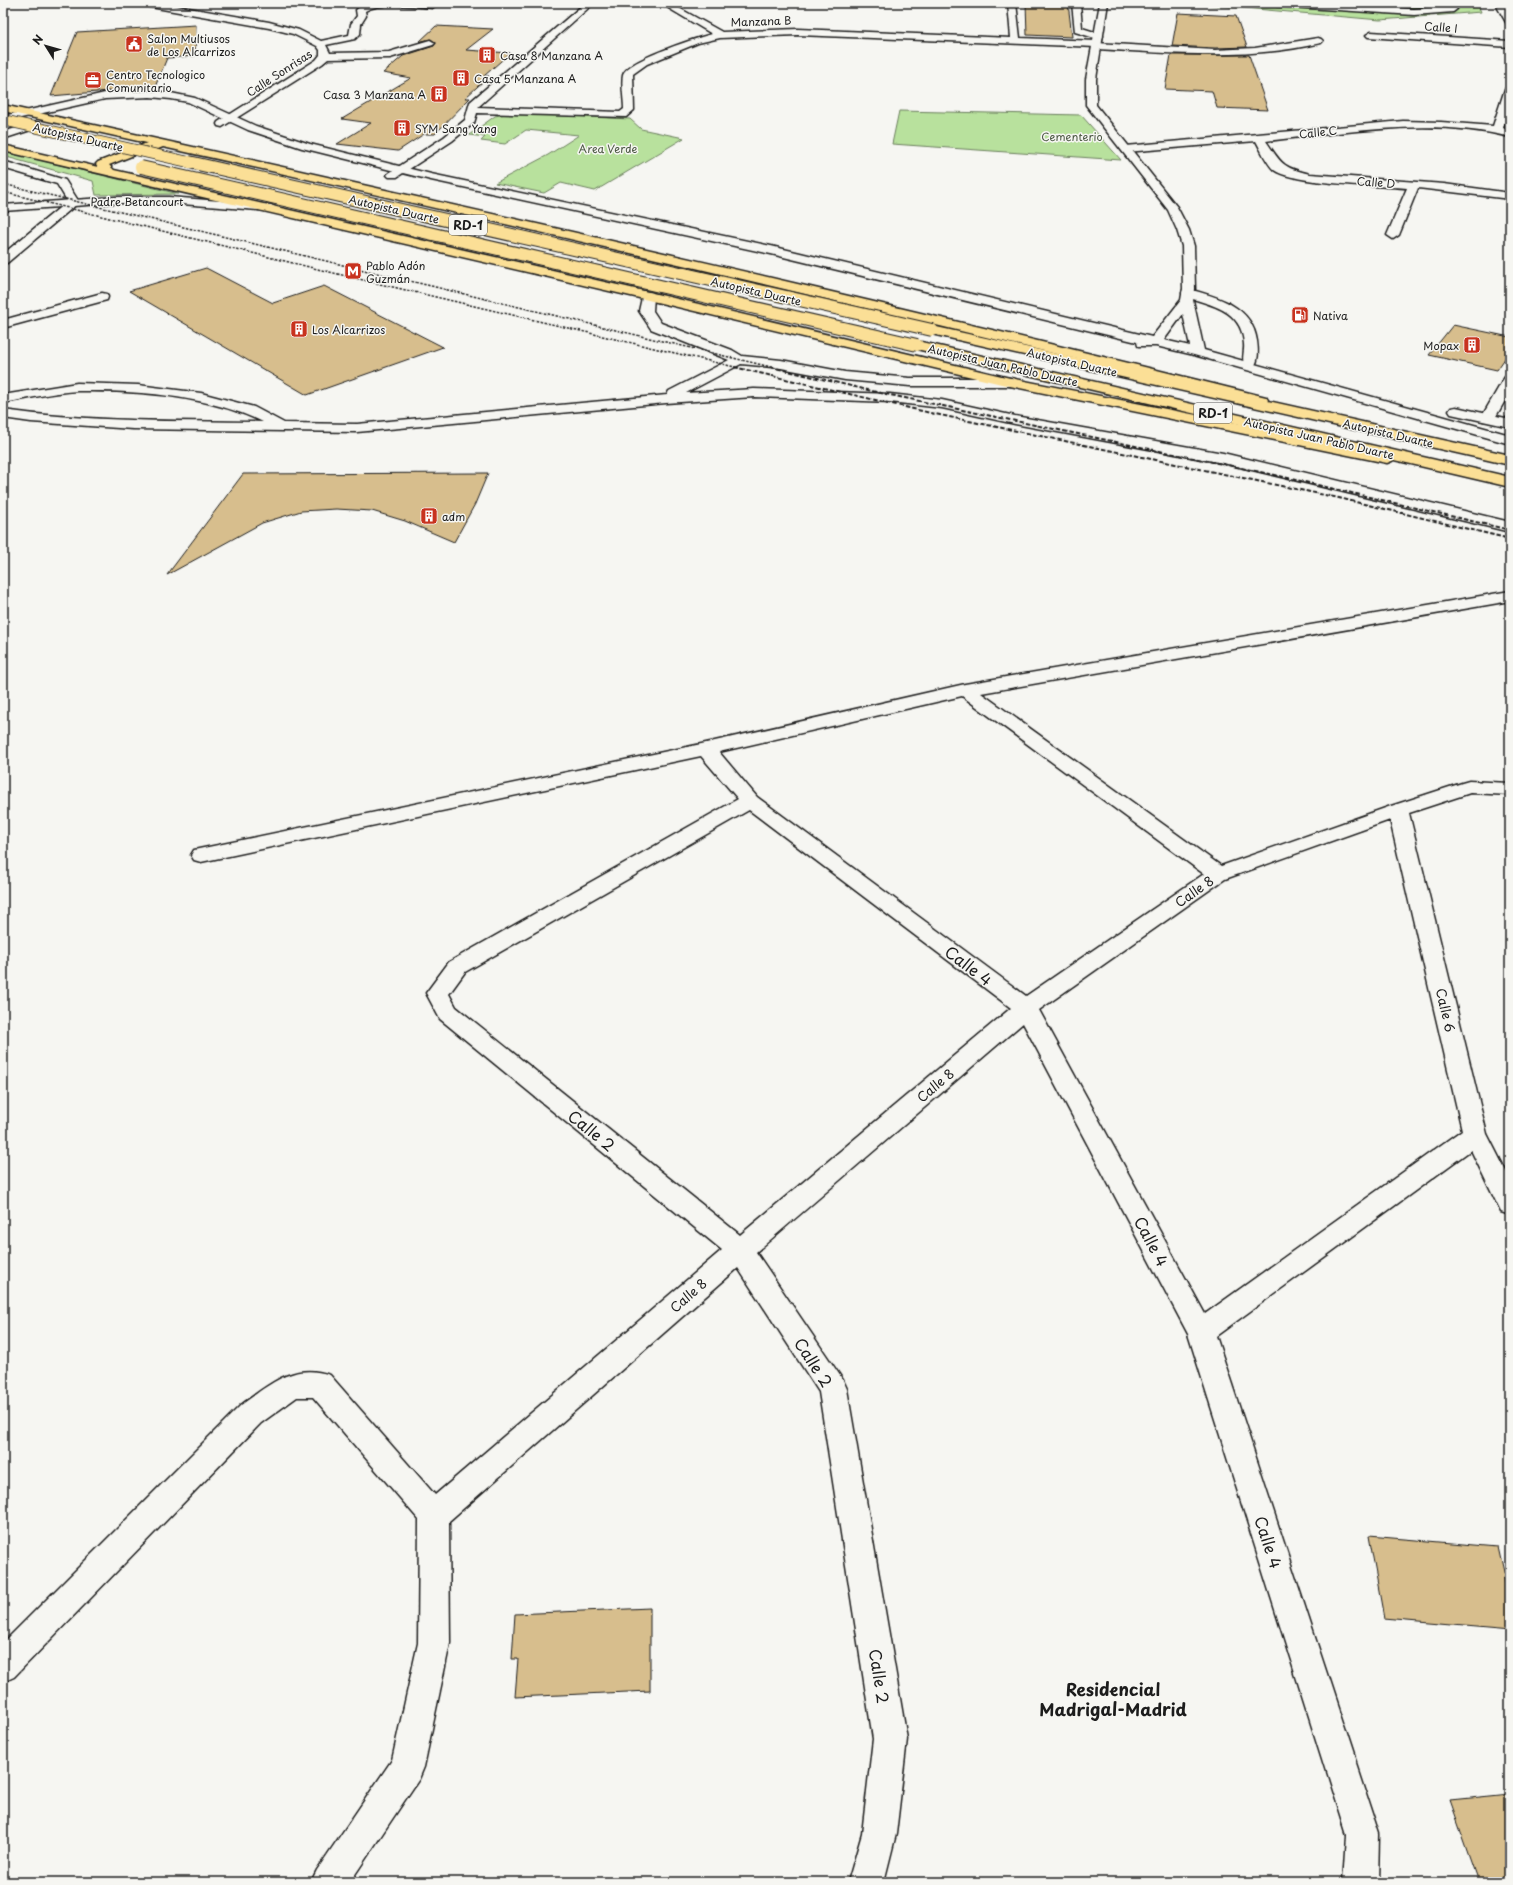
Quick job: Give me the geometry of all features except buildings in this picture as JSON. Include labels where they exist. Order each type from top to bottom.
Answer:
[{"type":"main road","points":[[3,108],[51,120],[356,186],[1030,343],[1450,447]]},
{"type":"main road","name":"Autopista Duarte","points":[[3,120],[1510,460]]},
{"type":"main road","name":"Autopista Duarte","points":[[3,135],[26,140]]},
{"type":"main road","points":[[110,172],[102,164],[148,146],[171,146]]},
{"type":"main road","points":[[3,148],[272,208],[1010,382],[1510,482]]},
{"type":"main road","name":"Autopista Duarte","points":[[94,156],[917,345]]},
{"type":"main road","name":"Autopista Juan Pablo Duarte","points":[[917,345],[1510,482]]},
{"type":"street","name":"Calle Sonrisas","points":[[145,3],[269,25],[296,32],[320,44],[325,50],[325,56],[319,62],[222,124]]},
{"type":"street","points":[[397,173],[454,135],[470,121],[474,110],[474,104],[590,3]]},
{"type":"street","points":[[664,3],[720,35]]},
{"type":"street","points":[[1012,3],[1016,40]]},
{"type":"street","points":[[1076,3],[1078,30],[1097,42],[1215,53],[1256,50],[1318,41]]},
{"type":"street","points":[[1104,3],[1092,68],[1090,90],[1091,105],[1173,209],[1188,246],[1187,297],[1198,352]]},
{"type":"street","points":[[1277,3],[1414,12],[1453,9]]},
{"type":"street","points":[[1499,3],[1510,22]]},
{"type":"street","points":[[320,44],[352,37],[355,34],[356,24],[362,16],[360,10],[362,7],[377,4],[432,5]]},
{"type":"street","name":"Manzana B","points":[[474,110],[622,115],[629,110],[628,74],[632,69],[644,62],[695,41],[720,35],[798,32],[1097,42]]},
{"type":"street","name":"Calle I","points":[[1371,35],[1510,44]]},
{"type":"street","points":[[325,56],[385,55],[430,43]]},
{"type":"street","points":[[1497,130],[1510,89]]},
{"type":"street","points":[[3,120],[105,96],[150,94],[190,100],[252,128],[397,173],[771,250],[1198,352],[1510,440]]},
{"type":"street","points":[[3,135],[51,120],[104,107],[152,102],[174,104],[188,108],[222,124],[292,150],[1144,343],[1156,342]]},
{"type":"street","name":"Calle C","points":[[1126,149],[1403,124],[1441,124],[1497,130],[1510,134]]},
{"type":"street","name":"Calle D","points":[[1259,138],[1278,167],[1291,173],[1310,177],[1444,187],[1510,196]]},
{"type":"street","points":[[3,164],[61,182],[73,202],[3,260]]},
{"type":"street","points":[[1393,235],[1414,185]]},
{"type":"street","name":"Padre Betancourt","points":[[3,208],[116,200],[169,200],[272,208]]},
{"type":"street","points":[[648,296],[646,311],[656,326],[727,353],[739,360],[781,364],[845,376],[910,382],[1010,382]]},
{"type":"street","points":[[3,324],[102,297]]},
{"type":"street","points":[[1156,342],[1187,297]]},
{"type":"street","points":[[1100,329],[1134,328],[1150,323],[1187,297],[1226,307],[1245,319],[1250,329],[1252,346],[1250,362]]},
{"type":"street","points":[[1198,352],[1250,362],[1510,423]]},
{"type":"street","points":[[666,399],[739,360]]},
{"type":"street","points":[[1488,418],[1510,380]]},
{"type":"street","points":[[3,399],[77,387],[138,389],[196,396],[250,410],[283,426]]},
{"type":"street","points":[[3,414],[133,425],[357,428],[666,399],[754,393],[890,398],[942,404],[1015,420],[1223,458],[1510,527]]},
{"type":"street","points":[[201,855],[706,749],[965,690],[1510,596]]},
{"type":"street","points":[[965,690],[1218,874]]},
{"type":"street","name":"Calle 4","points":[[706,749],[750,801],[1026,1008],[1201,1332],[1363,1835],[1361,1882]]},
{"type":"street","name":"Calle 8","points":[[434,1515],[740,1250],[1026,1008],[1218,874],[1398,810],[1469,787],[1510,790]]},
{"type":"street","name":"Calle 2","points":[[750,801],[458,967],[437,993],[448,1013],[740,1250],[833,1389],[890,1739],[879,1834],[866,1882]]},
{"type":"street","name":"Calle 6","points":[[1398,810],[1475,1134],[1510,1205]]},
{"type":"street","points":[[1201,1332],[1475,1134]]},
{"type":"street","points":[[3,1666],[251,1414],[292,1385],[320,1384],[434,1515],[434,1643],[407,1767],[329,1882]]},
{"type":"green space","points":[[1187,3],[1477,3],[1481,12],[1380,20]]},
{"type":"green space","name":"Cementerio","points":[[899,111],[1081,115],[1121,160],[892,144]]},
{"type":"green space","name":"Area Verde","points":[[511,113],[630,119],[641,129],[684,138],[595,191],[561,183],[544,193],[495,183],[548,155],[579,135],[526,130],[505,144],[481,141],[485,137],[469,135],[495,116]]},
{"type":"green space","points":[[3,151],[179,194],[96,195],[93,181],[3,156]]},
{"type":"railway","points":[[3,184],[775,368]]},
{"type":"railway","points":[[3,192],[346,276],[739,368]]},
{"type":"railway","points":[[734,367],[935,414],[1339,498],[1510,539]]},
{"type":"railway","points":[[771,367],[876,392],[1275,475],[1510,530]]},
{"type":"place","name":"Salon Multiusos de Los Alcarrizos","points":[[134,44]]},
{"type":"place","name":"Casa 8 Manzana A","points":[[487,55]]},
{"type":"place","name":"Casa 5 Manzana A","points":[[461,78]]},
{"type":"place","name":"Centro Tecnologico Comunitario","points":[[93,80]]},
{"type":"place","name":"Casa 3 Manzana A","points":[[439,94]]},
{"type":"place","name":"SYM Sang Yang","points":[[402,128]]},
{"type":"place","name":"Pablo Adón Guzmán","points":[[353,271]]},
{"type":"place","name":"Nativa","points":[[1300,315]]},
{"type":"place","name":"Los Alcarrizos","points":[[299,329]]},
{"type":"place","name":"Mopax","points":[[1472,345]]},
{"type":"place","name":"adm","points":[[429,516]]},
{"type":"district","name":"Residencial Madrigal-Madrid","points":[[1113,1699]]}]
